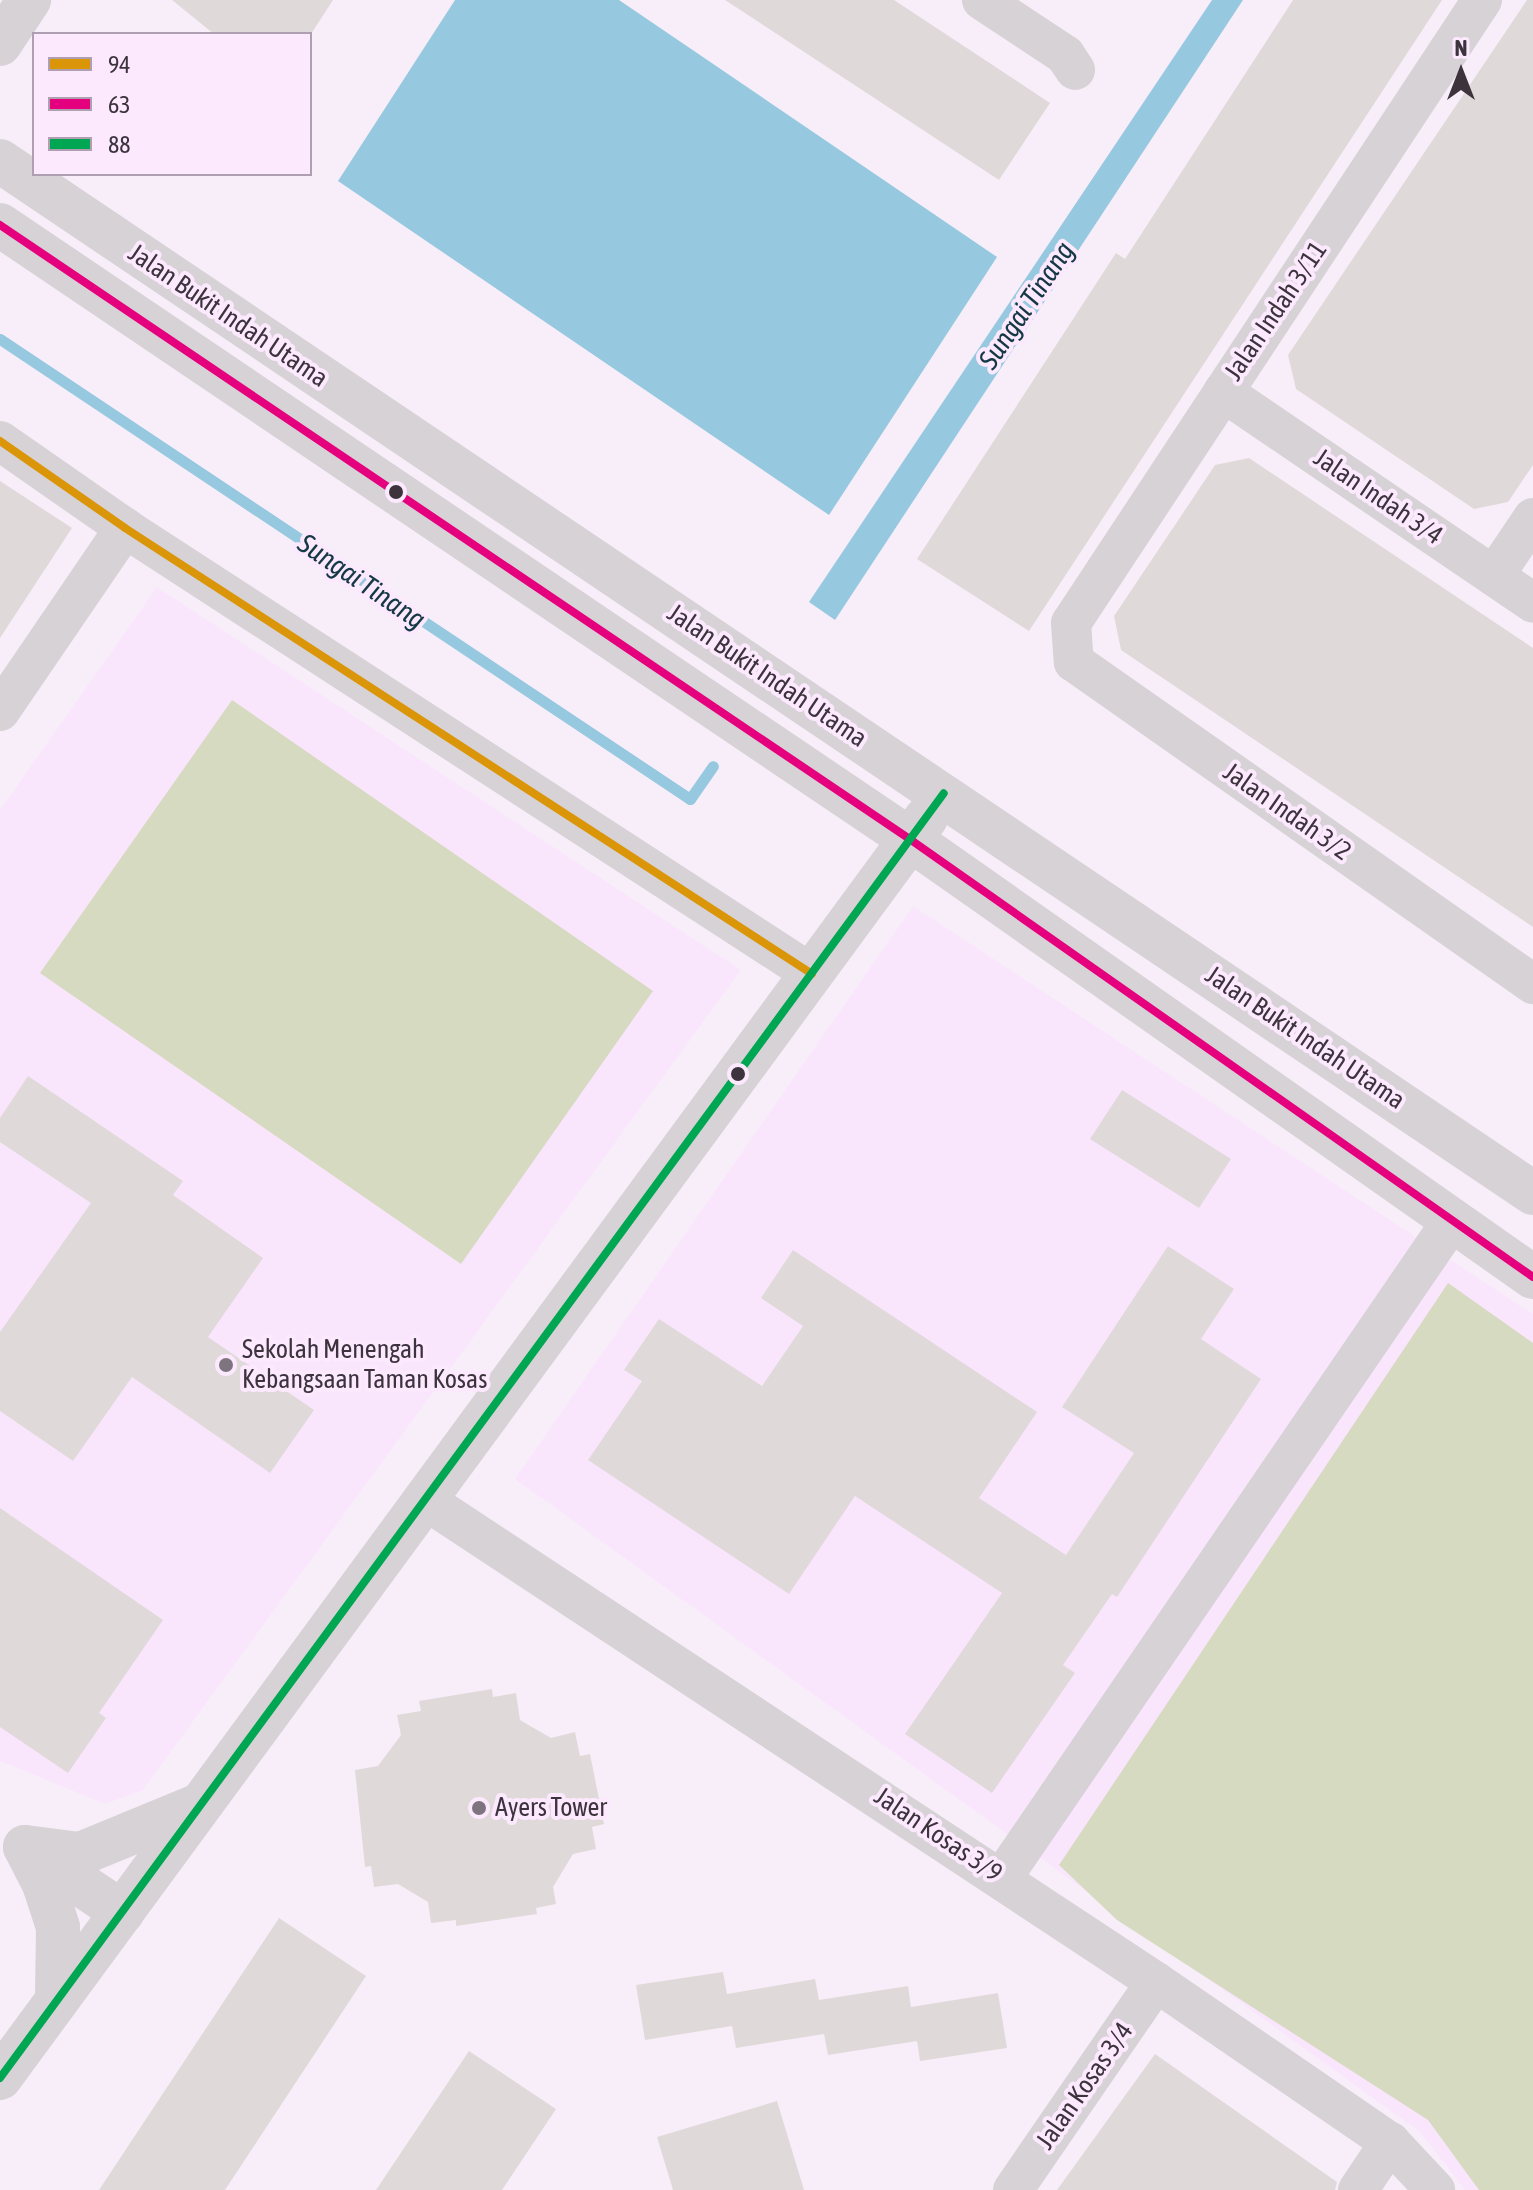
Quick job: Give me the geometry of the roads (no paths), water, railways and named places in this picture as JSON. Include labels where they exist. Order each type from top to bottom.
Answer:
[{"type":"street","points":[[0,44],[29,0]]},
{"type":"street","points":[[40,0],[41,32]]},
{"type":"street","name":"Jalan Indah 3/11","points":[[1071,623],[1482,0]]},
{"type":"street","points":[[992,3],[1065,55],[1075,70]]},
{"type":"street","name":"Jalan Bukit Indah Utama","points":[[0,161],[114,241],[944,793],[1533,1193]]},
{"type":"street","points":[[75,176],[114,241]]},
{"type":"street","name":"Jalan Bukit Indah Utama","points":[[0,225],[911,840],[1533,1277]]},
{"type":"street","name":"Jalan Indah 3/4","points":[[1223,392],[1533,603]]},
{"type":"street","points":[[0,441],[125,528],[812,974]]},
{"type":"street","points":[[1494,576],[1533,518]]},
{"type":"street","points":[[0,711],[125,528]]},
{"type":"street","name":"Jalan Indah 3/2","points":[[1071,623],[1074,662],[1533,984]]},
{"type":"street","points":[[0,2078],[944,793]]},
{"type":"street","points":[[1002,1878],[1451,1222]]},
{"type":"street","name":"Jalan Kosas 3/9","points":[[425,1500],[1156,1982],[1390,2142],[1435,2190]]},
{"type":"street","points":[[13,1842],[80,1854],[201,1804]]},
{"type":"street","points":[[13,1842],[122,1912]]},
{"type":"street","points":[[13,1842],[58,1927],[57,2000]]},
{"type":"street","name":"Jalan Kosas 3/4","points":[[1013,2190],[1156,1982]]},
{"type":"street","points":[[1358,2190],[1390,2142]]},
{"type":"water","points":[[455,0],[619,0],[997,257],[829,515],[338,181]]},
{"type":"water","points":[[1212,0],[1243,0],[835,620],[809,602]]},
{"type":"waterway","name":"Sungai Tinang","points":[[0,339],[690,799],[713,766]]},
{"type":"place","name":"Sekolah Menengah Kebangsaan Taman Kosas","points":[[226,1365]]},
{"type":"place","name":"Ayers Tower","points":[[479,1808]]}]
